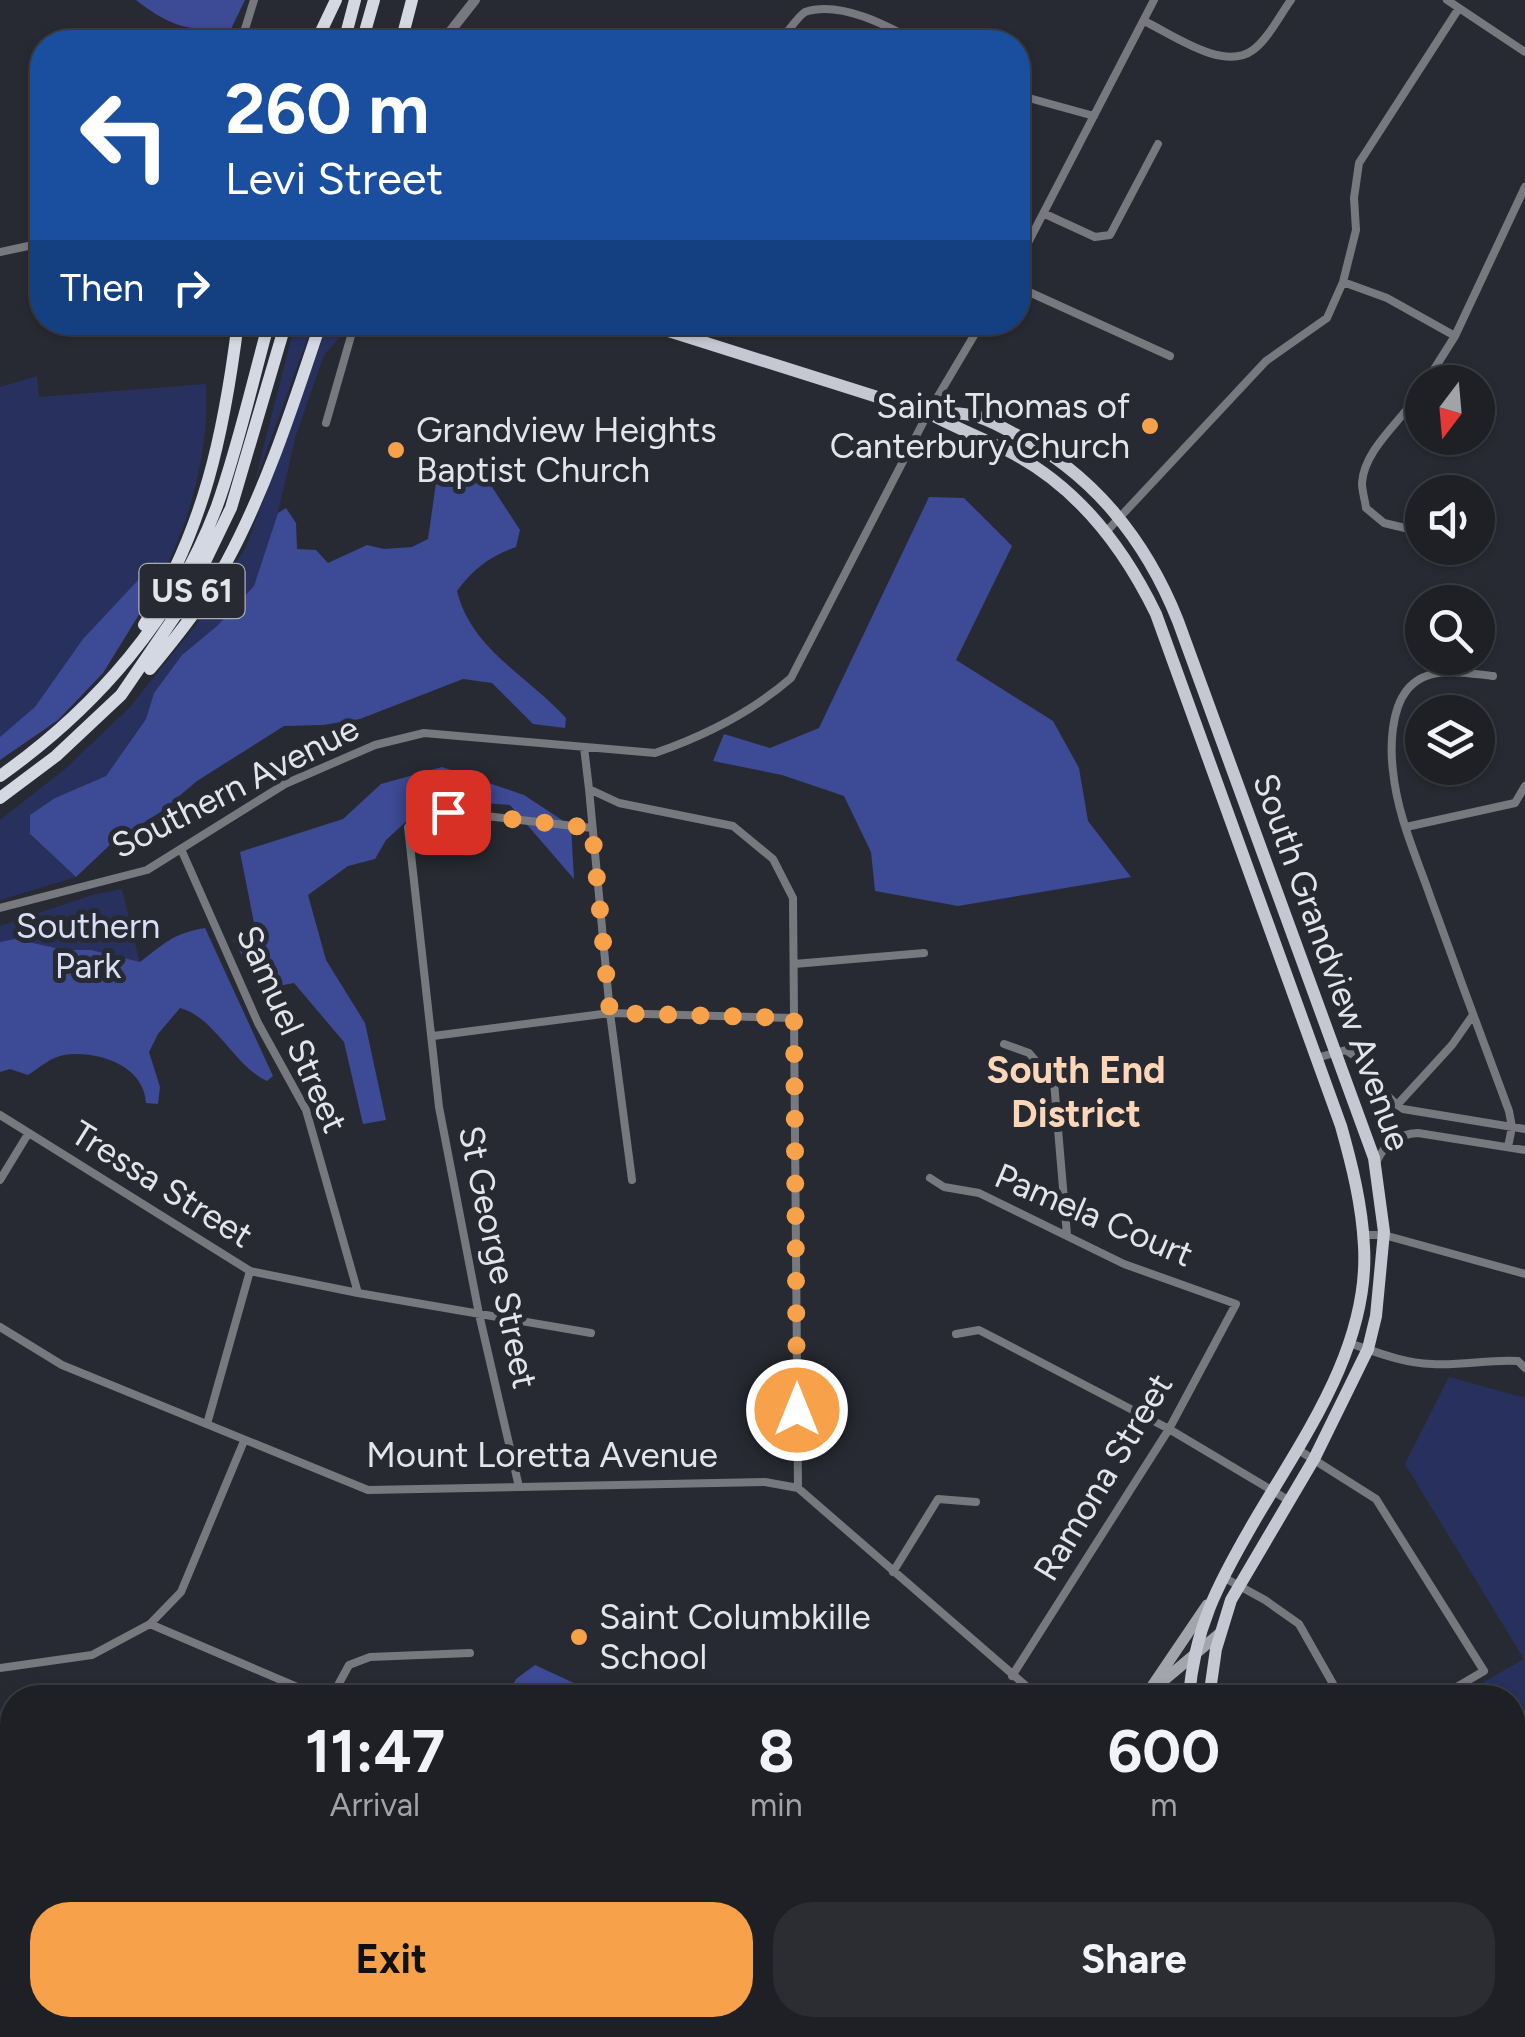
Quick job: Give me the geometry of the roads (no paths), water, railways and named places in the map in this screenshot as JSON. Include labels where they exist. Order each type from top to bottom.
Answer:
[{"type":"highway","points":[[322,30],[336,0]]},
{"type":"highway","points":[[347,30],[355,0]]},
{"type":"highway","points":[[365,30],[374,0]]},
{"type":"highway","points":[[405,30],[412,0]]},
{"type":"highway","points":[[129,660],[141,630],[181,560],[204,501],[218,445],[236,335]]},
{"type":"highway","name":"US 61","points":[[0,776],[61,730],[129,660],[177,588],[208,527],[225,480],[264,335]]},
{"type":"highway","name":"US 61","points":[[0,798],[66,747],[133,682],[198,580],[222,531],[247,460],[282,335]]},
{"type":"highway","points":[[133,682],[142,679],[170,645],[226,564],[264,478],[316,335]]},
{"type":"main road","name":"South Grandview Avenue","points":[[682,335],[928,412],[1008,450],[1044,474],[1106,532],[1148,596],[1351,1160],[1362,1235],[1361,1290],[1344,1358],[1212,1597],[1202,1621],[1190,1685]]},
{"type":"main road","name":"South Grandview Avenue","points":[[928,412],[970,414],[1023,438],[1080,477],[1138,541],[1166,590],[1339,1051],[1376,1161],[1384,1235],[1376,1316],[1368,1349],[1314,1460],[1239,1584],[1222,1630],[1211,1685]]},
{"type":"main road","points":[[1185,696],[1202,690]]},
{"type":"main road","points":[[1152,1685],[1212,1597]]},
{"type":"main road","points":[[1158,1685],[1216,1640],[1222,1630]]},
{"type":"main road","points":[[1167,1678],[1178,1678],[1183,1685]]},
{"type":"street","points":[[245,30],[254,0]]},
{"type":"street","points":[[452,30],[476,0]]},
{"type":"street","points":[[1030,241],[1154,0]]},
{"type":"street","points":[[1144,20],[1217,55],[1236,57],[1254,49],[1291,0]]},
{"type":"street","points":[[1448,0],[1525,52]]},
{"type":"street","points":[[790,30],[806,12],[832,4],[864,12],[896,30]]},
{"type":"street","points":[[1106,532],[1266,361],[1327,318],[1356,230],[1354,198],[1359,163],[1459,8]]},
{"type":"street","points":[[1030,97],[1094,116]]},
{"type":"street","points":[[1045,214],[1095,237],[1110,235],[1158,144]]},
{"type":"street","points":[[1437,365],[1455,336],[1525,187]]},
{"type":"street","points":[[0,252],[30,246]]},
{"type":"street","points":[[1342,282],[1387,298],[1455,336]]},
{"type":"street","points":[[1030,292],[1170,356]]},
{"type":"street","points":[[326,423],[351,335]]},
{"type":"street","name":"Southern Avenue","points":[[0,908],[147,870],[248,804],[375,745],[424,733],[656,753],[765,701],[791,678],[928,412],[974,335]]},
{"type":"street","points":[[1405,415],[1374,451],[1362,482],[1366,508],[1384,523],[1405,528]]},
{"type":"street","points":[[1493,676],[1452,671],[1428,675],[1416,682],[1396,712],[1393,771],[1406,827],[1509,1111],[1512,1127],[1508,1147]]},
{"type":"street","points":[[584,747],[610,1013],[632,1180]]},
{"type":"street","points":[[1406,827],[1515,803],[1525,786]]},
{"type":"street","points":[[589,789],[619,803],[733,826],[773,859],[793,898],[798,1488],[1023,1685]]},
{"type":"street","name":"St George Street","points":[[518,1486],[479,1314],[439,1107],[408,826],[426,814],[448,812],[592,828]]},
{"type":"street","name":"Samuel Street","points":[[181,849],[258,1023],[306,1110],[358,1294]]},
{"type":"street","points":[[794,964],[924,953]]},
{"type":"street","points":[[433,1036],[610,1013],[794,1018]]},
{"type":"street","points":[[1397,1105],[1442,1057],[1473,1015]]},
{"type":"street","points":[[1004,1044],[1029,1052],[1054,1082],[1067,1236]]},
{"type":"street","points":[[1316,1058],[1339,1051],[1364,1062],[1377,1087],[1397,1105],[1525,1128]]},
{"type":"street","points":[[1509,1111],[1525,1128]]},
{"type":"street","name":"Tressa Street","points":[[0,1115],[250,1271],[358,1294],[591,1332]]},
{"type":"street","points":[[1441,1137],[1444,1116]]},
{"type":"street","points":[[0,1180],[28,1134]]},
{"type":"street","points":[[1351,1160],[1376,1161],[1394,1140],[1405,1134],[1525,1150]]},
{"type":"street","name":"Pamela Court","points":[[930,1178],[944,1187],[978,1193],[1124,1264],[1236,1304]]},
{"type":"street","points":[[1362,1235],[1384,1235],[1525,1274]]},
{"type":"street","points":[[207,1424],[250,1271]]},
{"type":"street","name":"Ramona Street","points":[[1012,1676],[1168,1430],[1236,1304]]},
{"type":"street","name":"Mount Loretta Avenue","points":[[0,1327],[62,1366],[368,1490],[765,1482],[798,1488]]},
{"type":"street","points":[[956,1334],[979,1330],[1168,1430],[1288,1500]]},
{"type":"street","points":[[1349,1342],[1398,1359],[1432,1364],[1518,1361],[1525,1368]]},
{"type":"street","points":[[0,1668],[92,1655],[150,1624],[181,1592],[244,1441]]},
{"type":"street","points":[[1297,1449],[1376,1498],[1484,1671],[1460,1685]]},
{"type":"street","points":[[893,1572],[938,1499],[976,1502]]},
{"type":"street","points":[[1223,1576],[1299,1624],[1334,1685]]},
{"type":"street","points":[[150,1624],[293,1685]]},
{"type":"street","points":[[338,1685],[349,1665],[370,1657],[470,1652]]},
{"type":"place","name":"Saint Thomas of Canterbury Church","points":[[1150,426]]},
{"type":"place","name":"Grandview Heights Baptist Church","points":[[396,450]]},
{"type":"place","name":"Saint Columbkille School","points":[[579,1637]]},
{"type":"district","name":"South End District","points":[[1076,1092]]},
{"type":"park label","name":"Southern Park","points":[[88,946]]}]
